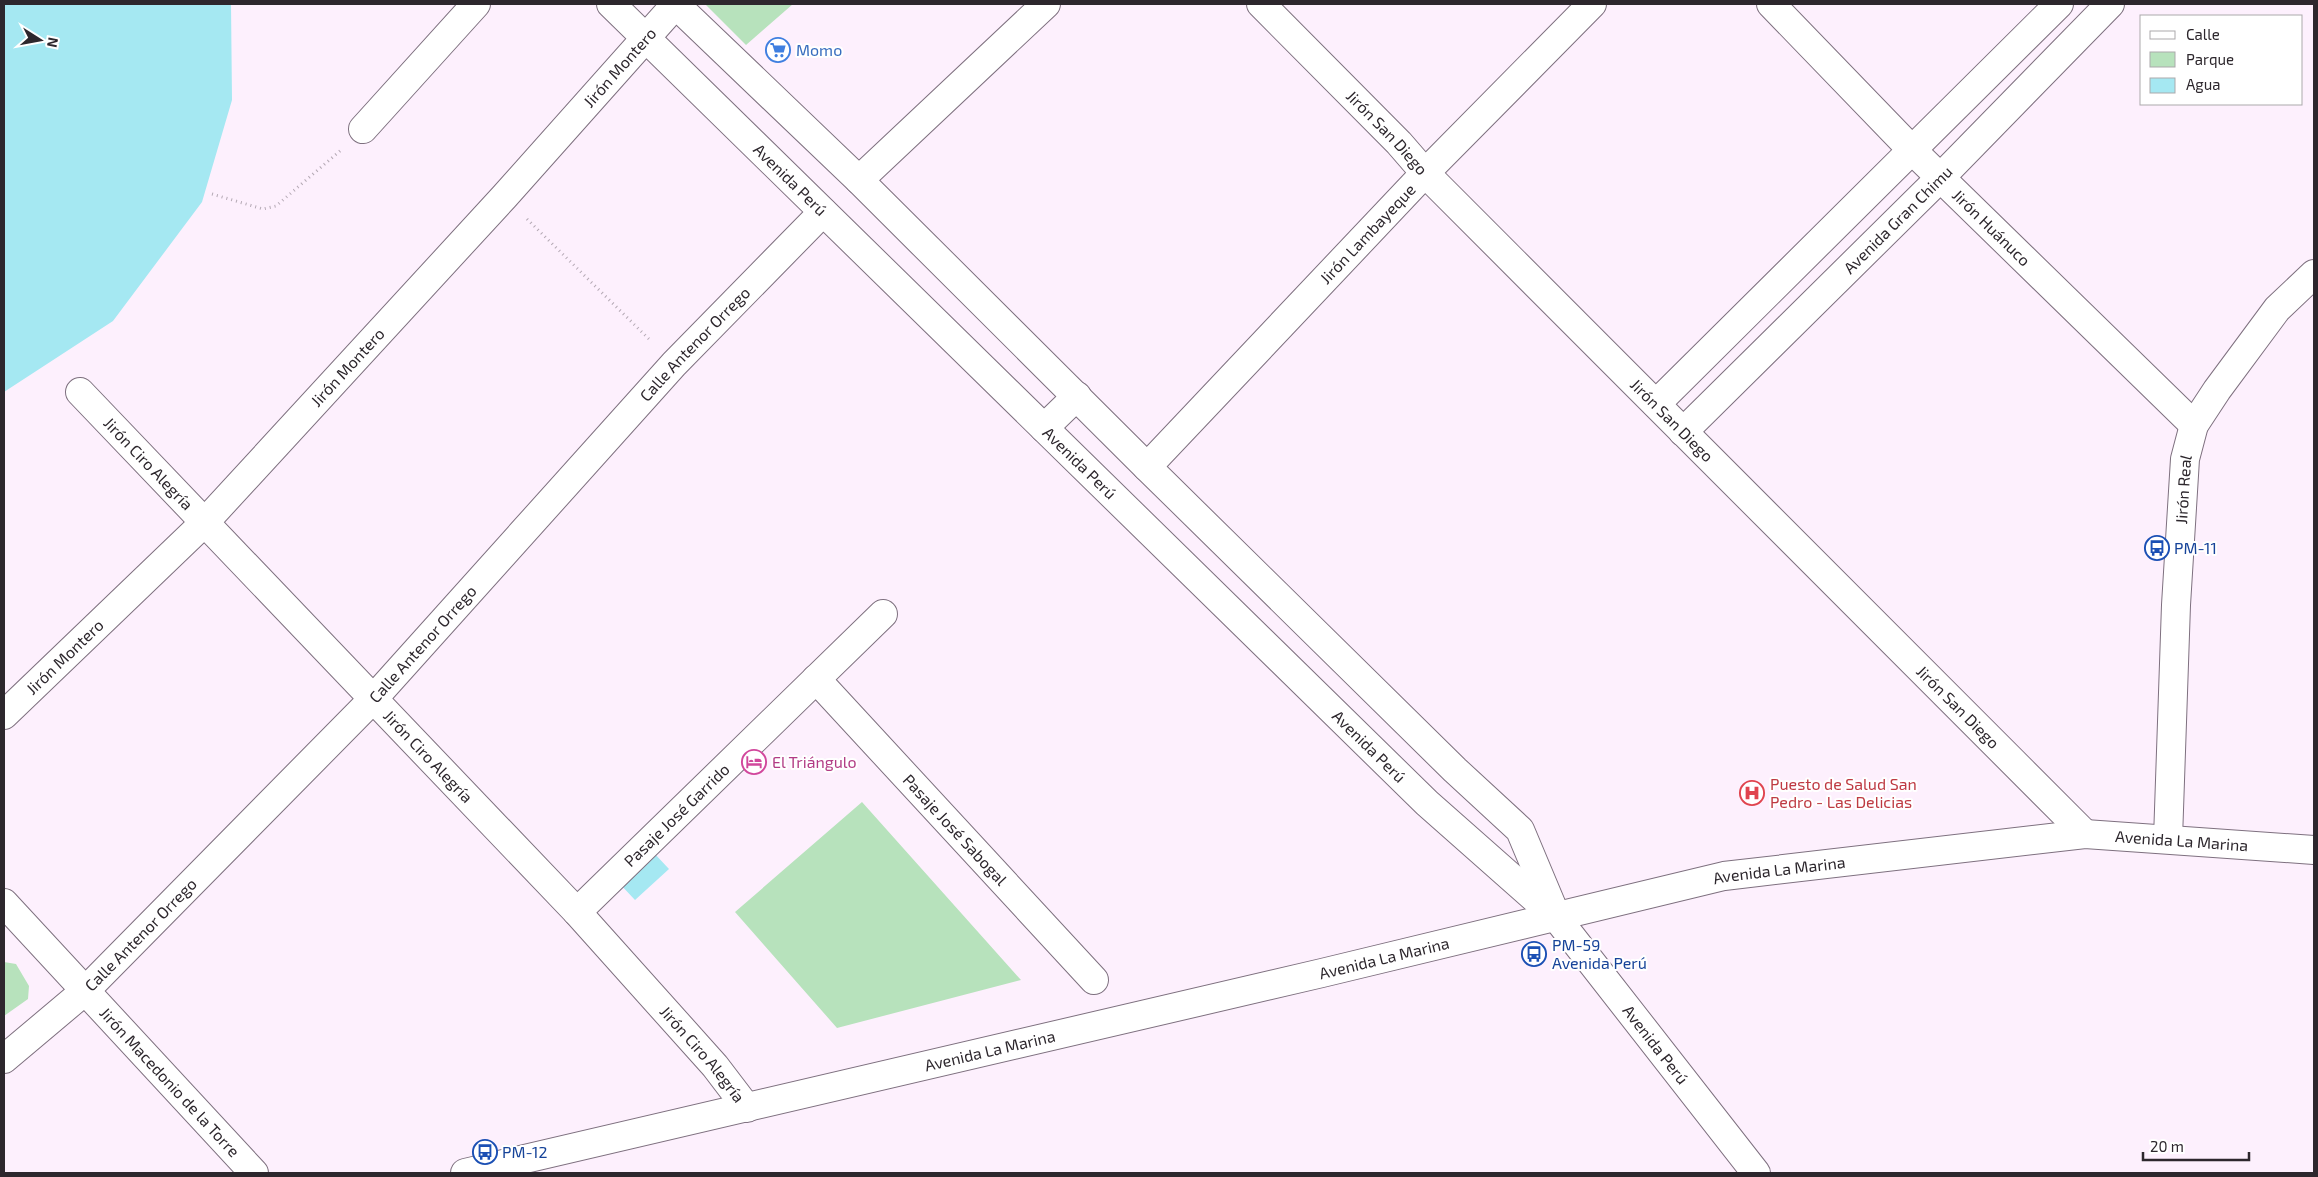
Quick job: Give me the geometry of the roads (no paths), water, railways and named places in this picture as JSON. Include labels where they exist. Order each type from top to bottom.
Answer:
[{"type":"street","points":[[363,129],[476,4]]},
{"type":"street","name":"Avenida Perú","points":[[611,4],[1427,803],[1556,917],[1756,1173]]},
{"type":"street","name":"Avenida Perú","points":[[676,4],[859,180],[1147,467],[1456,770],[1520,830],[1556,917]]},
{"type":"street","name":"Jirón Montero","points":[[4,715],[205,522],[504,197],[676,4]]},
{"type":"street","points":[[859,180],[1046,4]]},
{"type":"street","name":"Jirón San Diego","points":[[1261,4],[1399,142],[1425,173],[2085,834]]},
{"type":"street","name":"Jirón Lambayeque","points":[[1147,467],[1425,173],[1592,4]]},
{"type":"street","name":"Jirón Huánuco","points":[[1771,4],[1940,178],[2194,425]]},
{"type":"street","points":[[1656,404],[2059,4]]},
{"type":"street","name":"Avenida Gran Chimu","points":[[1683,432],[1940,178],[2110,4]]},
{"type":"street","name":"Calle Antenor Orrego","points":[[4,1059],[86,990],[374,698],[674,364],[823,212]]},
{"type":"street","name":"Jirón Real","points":[[2168,839],[2176,604],[2185,459],[2194,425],[2217,390],[2277,309],[2314,274]]},
{"type":"street","name":"Jirón Ciro Alegría","points":[[80,392],[577,912],[715,1066],[747,1108]]},
{"type":"street","points":[[1044,428],[1077,396]]},
{"type":"street","name":"Pasaje José Garrido","points":[[577,912],[883,614]]},
{"type":"street","name":"Pasaje José Sabogal","points":[[816,679],[1094,980]]},
{"type":"street","name":"Avenida La Marina","points":[[465,1173],[1724,876],[2085,834],[2314,850]]},
{"type":"street","name":"Jirón Macedonio de la Torre","points":[[4,903],[254,1173]]},
{"type":"water","points":[[4,4],[231,4],[232,100],[202,202],[113,321],[4,392]]},
{"type":"water","points":[[653,852],[669,869],[635,900],[619,883]]},
{"type":"place","name":"Momo","points":[[778,50]]},
{"type":"place","name":"PM-11","points":[[2157,548]]},
{"type":"place","name":"El Triángulo","points":[[754,762]]},
{"type":"place","name":"Puesto de Salud San Pedro - Las Delicias","points":[[1752,793]]},
{"type":"place","name":"PM-59 Avenida Perú","points":[[1534,954]]},
{"type":"place","name":"PM-12","points":[[485,1152]]}]
